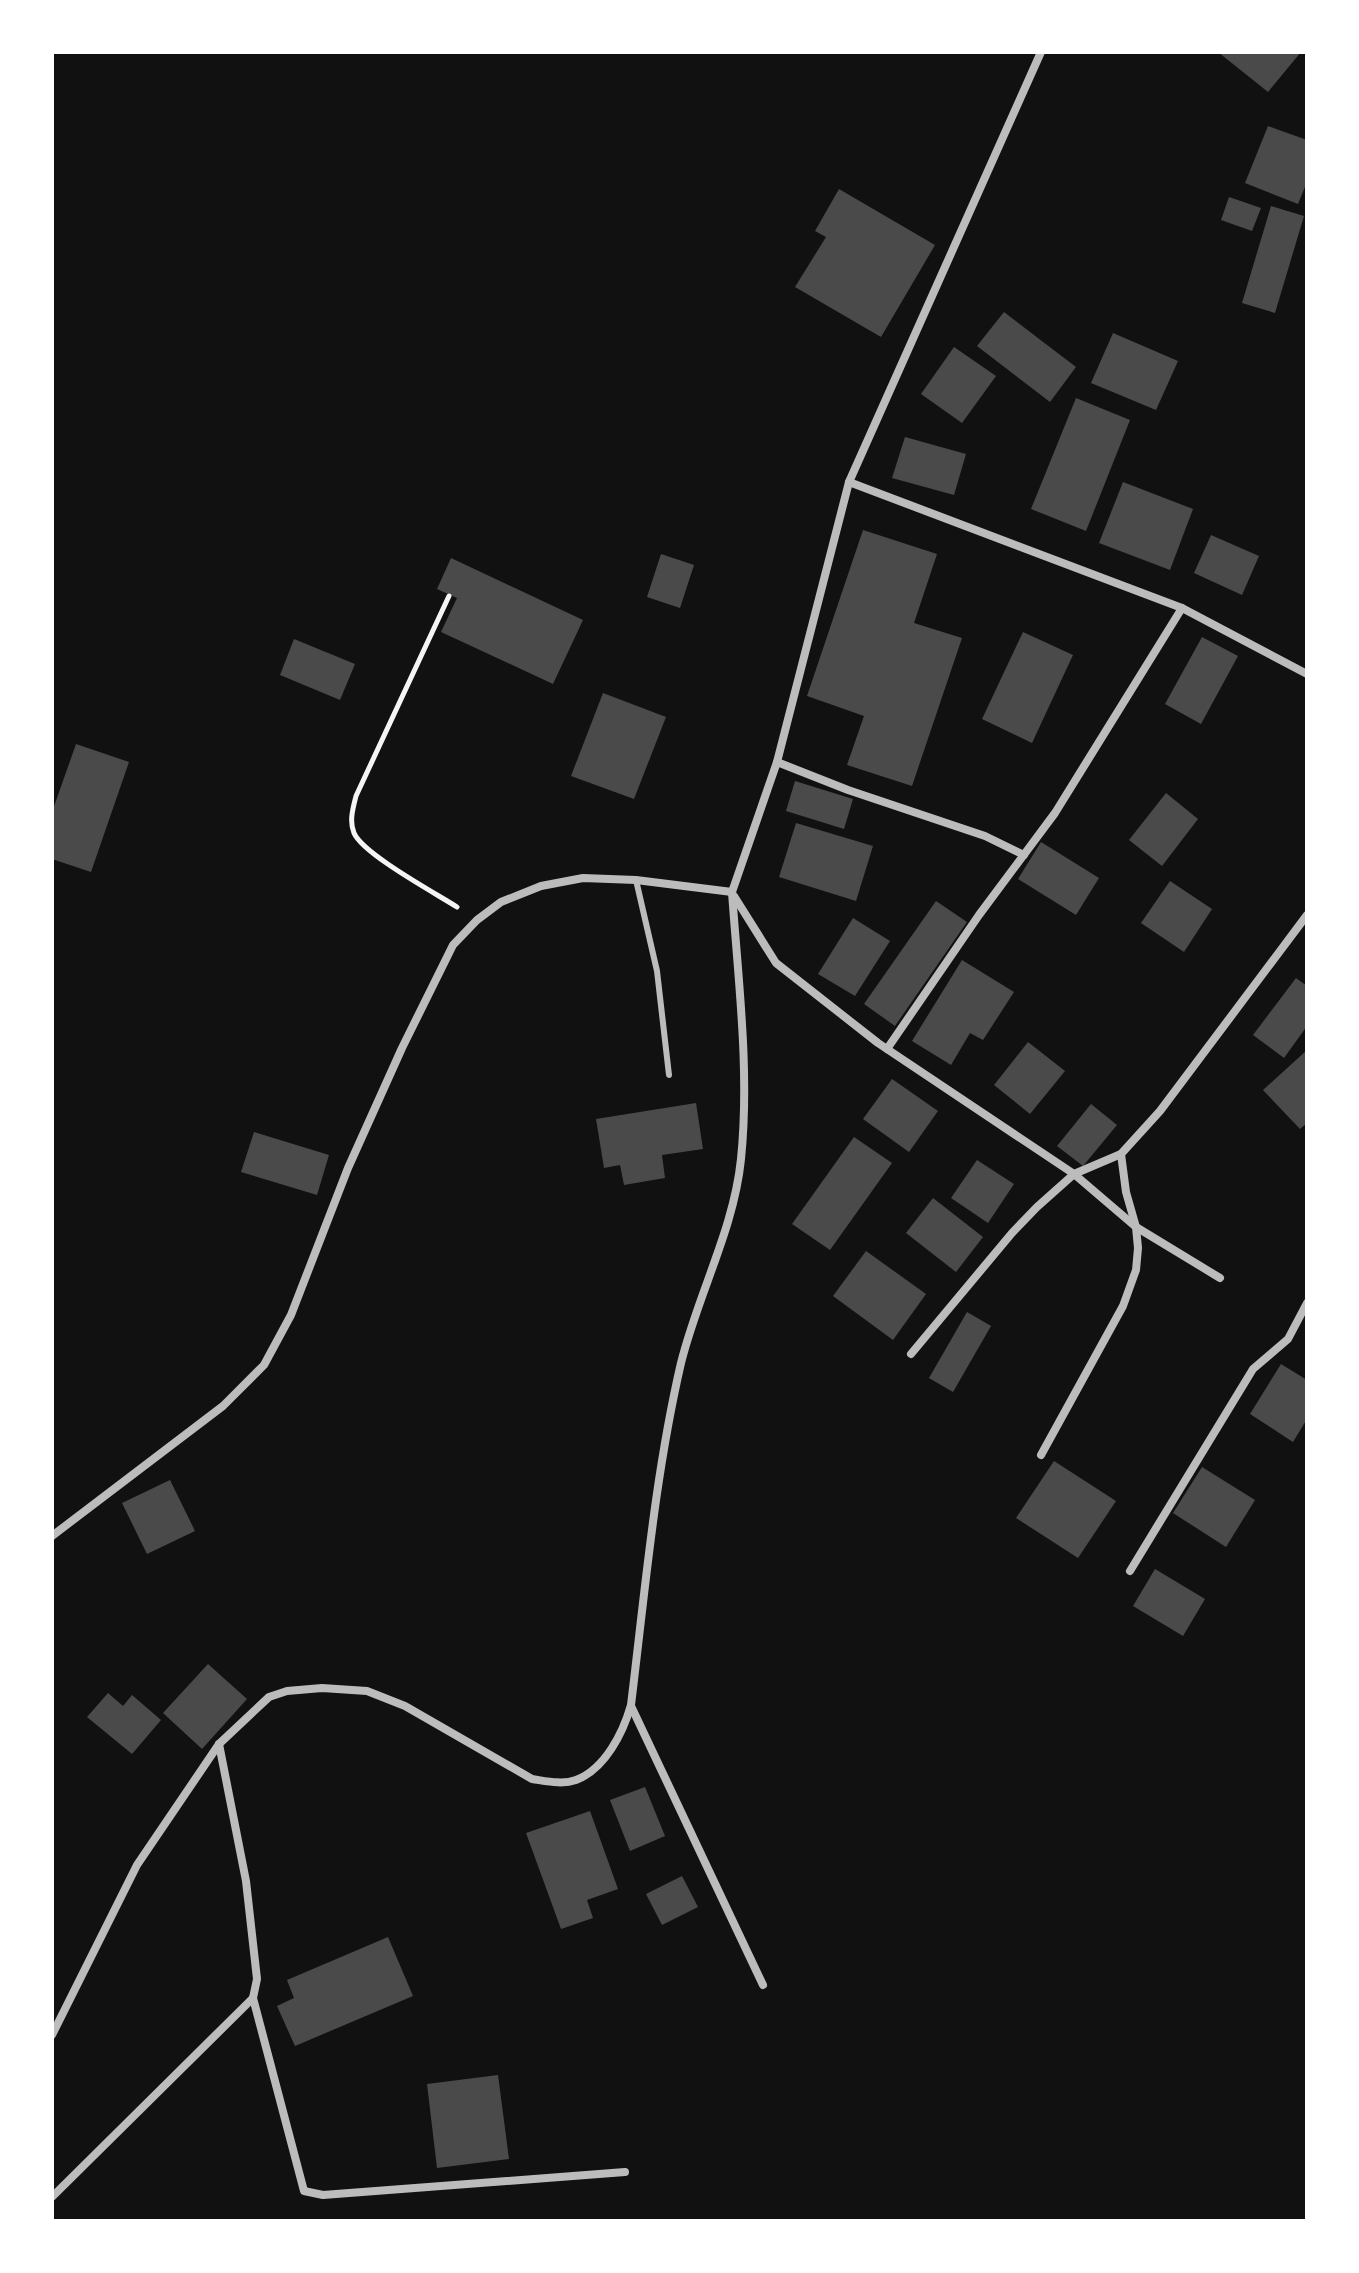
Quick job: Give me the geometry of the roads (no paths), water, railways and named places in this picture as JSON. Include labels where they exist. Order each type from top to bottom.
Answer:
[{"type":"street","points":[[52,2035],[137,1865],[219,1744],[269,1697],[287,1691],[322,1688],[367,1691],[405,1706],[532,1779],[556,1782],[575,1780],[595,1768],[625,1726],[631,1705],[667,1422],[688,1334],[731,1209],[741,1161],[742,1064],[732,892],[777,762],[849,482],[1041,52]]},
{"type":"street","points":[[849,482],[1182,608],[1307,674]]},
{"type":"street","points":[[887,1049],[979,915],[1055,813],[1182,608]]},
{"type":"street","points":[[777,762],[848,790],[985,836],[1024,855]]},
{"type":"street","points":[[52,1536],[223,1406],[264,1365],[291,1315],[348,1168],[402,1048],[453,945],[477,920],[501,902],[541,886],[583,878],[636,880],[732,892]]},
{"type":"street","points":[[732,892],[776,963],[887,1049],[1074,1174],[1136,1227],[1220,1278]]},
{"type":"street","points":[[911,1354],[1012,1233],[1074,1174],[1121,1154],[1160,1111],[1307,915]]},
{"type":"street","points":[[1041,1455],[1123,1306],[1136,1270],[1136,1227],[1126,1192],[1121,1154]]},
{"type":"street","points":[[1130,1571],[1253,1369],[1288,1339],[1307,1303]]},
{"type":"street","points":[[631,1705],[763,1985]]},
{"type":"street","points":[[219,1744],[246,1881],[257,1979],[253,1998],[304,2191],[323,2195],[625,2172]]},
{"type":"street","points":[[52,2197],[253,1998]]},
{"type":"lane","points":[[636,880],[657,971],[669,1075]]}]
